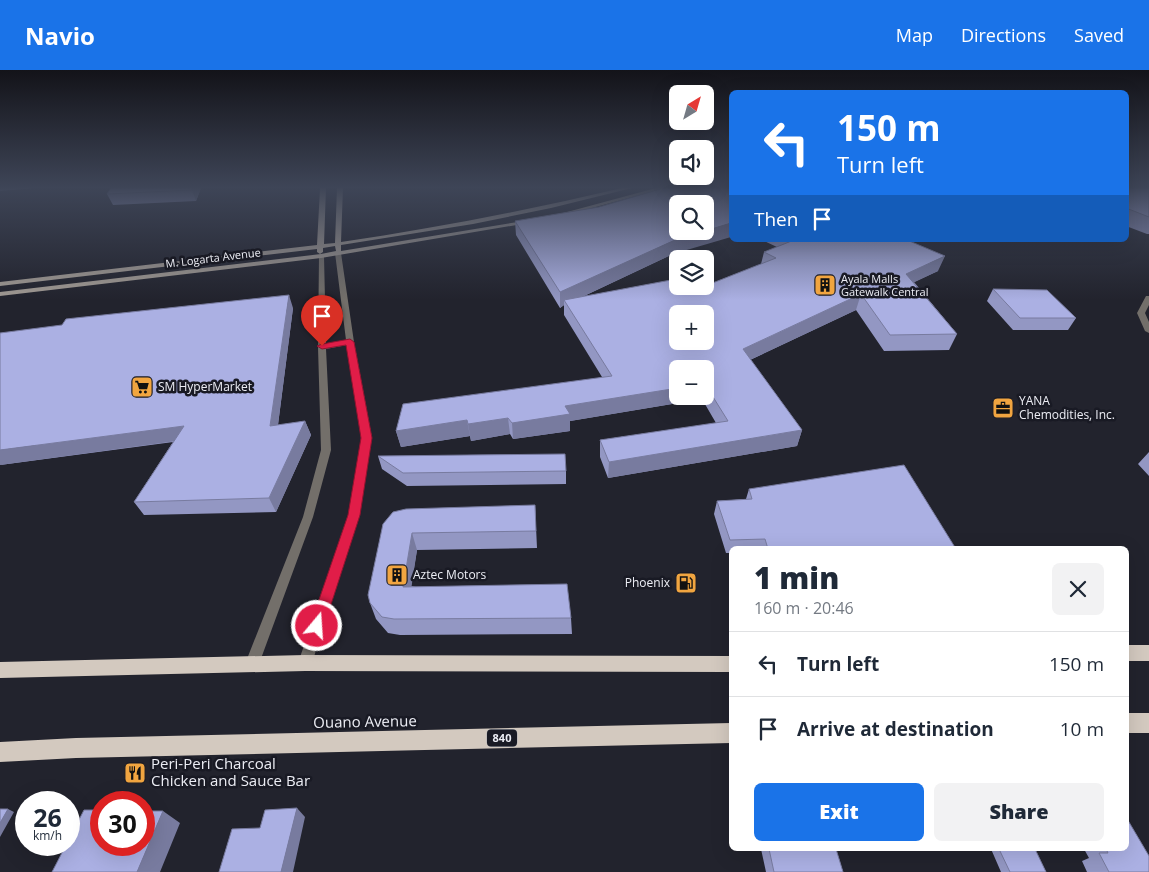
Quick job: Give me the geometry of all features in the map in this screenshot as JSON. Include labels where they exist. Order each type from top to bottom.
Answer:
[{"type":"highway","points":[[1129,653],[1149,653]]},
{"type":"highway","points":[[0,670],[305,663],[729,664]]},
{"type":"highway","points":[[1129,723],[1149,723]]},
{"type":"highway","name":"Ouano Avenue","points":[[0,752],[76,748],[729,733]]},
{"type":"main road","points":[[320,251],[321,225]]},
{"type":"main road","points":[[338,249],[339,225]]},
{"type":"main road","name":"M. Logarta Avenue","points":[[338,249],[461,225]]},
{"type":"main road","name":"M. Logarta Avenue","points":[[0,284],[338,249],[502,225]]},
{"type":"main road","name":"M. Logarta Avenue","points":[[0,294],[320,251]]},
{"type":"street","points":[[305,663],[354,515],[366,438],[350,342],[338,249]]},
{"type":"street","points":[[252,664],[308,516],[326,450],[320,251]]},
{"type":"street","points":[[1149,298],[1141,313],[1149,331]]},
{"type":"street","points":[[322,346],[350,342]]},
{"type":"building","points":[[518,225],[669,225],[669,240],[675,240],[560,292]]},
{"type":"building","points":[[789,242],[912,242],[945,256],[906,274],[957,334],[890,335],[861,294],[743,349],[802,430],[609,462],[600,440],[728,421],[714,398],[714,360],[669,360],[669,389],[565,406],[570,414],[512,423],[508,418],[468,424],[467,420],[396,431],[403,404],[612,376],[564,300],[669,280],[669,295],[714,295],[714,282],[776,258],[764,252]]},
{"type":"building","points":[[993,289],[1047,290],[1076,318],[1020,318]]},
{"type":"building","name":"SM HyperMarket","points":[[289,295],[270,426],[305,421],[269,498],[134,502],[184,426],[0,450],[0,333],[62,325],[66,319]]},
{"type":"building","points":[[565,454],[566,471],[403,473],[378,456]]},
{"type":"building","points":[[904,465],[954,546],[767,546],[765,539],[730,540],[717,501],[752,499],[749,489]]},
{"type":"building","points":[[535,505],[536,531],[412,533],[403,587],[567,584],[571,618],[394,619],[382,617],[370,603],[368,595],[383,524],[393,512],[406,509]]},
{"type":"building","points":[[297,808],[281,872],[219,872],[232,829],[260,828],[265,810]]},
{"type":"building","points":[[0,809],[8,809],[0,823]]},
{"type":"building","points":[[84,810],[90,810],[90,856],[144,856],[137,872],[52,872],[60,856],[80,856],[80,818]]},
{"type":"building","points":[[155,811],[163,811],[155,830]]},
{"type":"building","points":[[1129,822],[1149,856],[1149,872],[1109,872],[1099,853],[1108,853],[1107,851],[1129,851]]},
{"type":"building","points":[[769,851],[837,851],[843,872],[774,872]]},
{"type":"building","points":[[1000,851],[1036,851],[1046,872],[1010,872]]},
{"type":"place","name":"Ayala Malls Gatewalk Central","points":[[825,285]]},
{"type":"place","name":"SM HyperMarket","points":[[142,387]]},
{"type":"place","name":"YANA Chemodities, Inc.","points":[[1003,408]]},
{"type":"place","name":"Aztec Motors","points":[[397,575]]},
{"type":"place","name":"Phoenix","points":[[686,583]]},
{"type":"place","name":"Peri-Peri Charcoal Chicken and Sauce Bar","points":[[135,773]]},
{"type":"route","points":[[317,626],[354,515],[366,438],[350,342],[322,346]]}]
